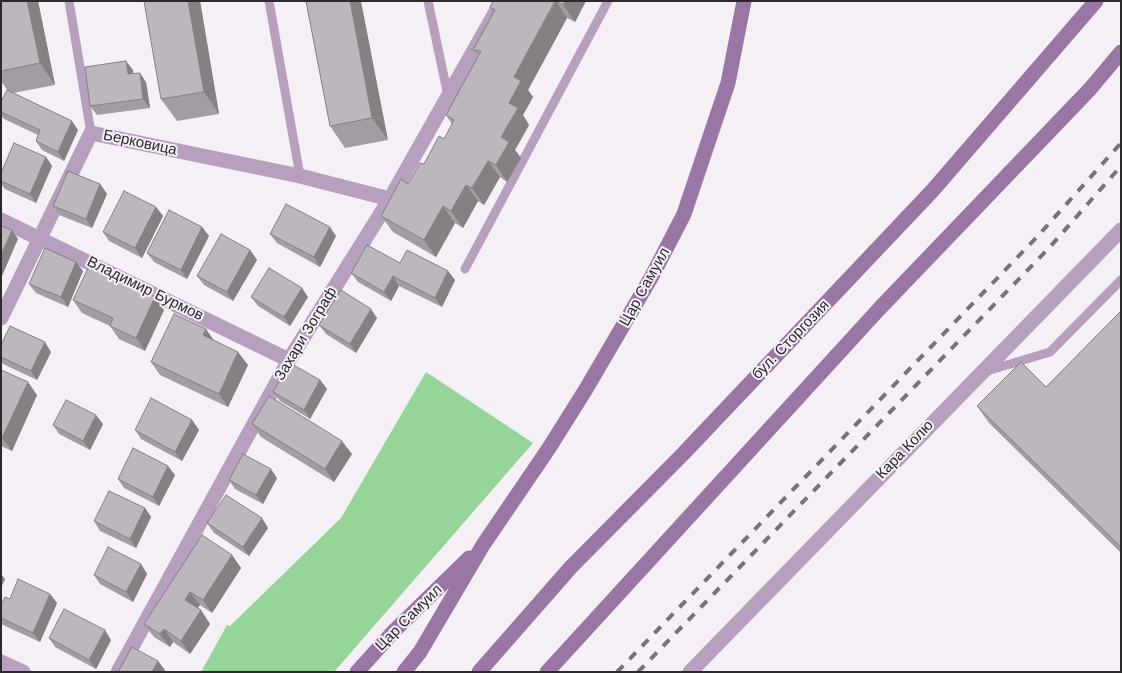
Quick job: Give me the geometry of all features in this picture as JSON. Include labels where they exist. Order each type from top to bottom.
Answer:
[{"type":"main road","name":"Цар Самуил","points":[[404,672],[420,652],[483,544],[549,448],[586,389],[652,276],[684,214],[728,83],[744,1]]},
{"type":"main road","name":"бул. Сторгозия","points":[[478,672],[571,567],[683,454],[933,190],[1096,1]]},
{"type":"main road","points":[[547,672],[880,308],[1090,89],[1121,52]]},
{"type":"main road","name":"Цар Самуил","points":[[357,672],[394,631],[483,544]]},
{"type":"street","name":"Захари Зограф","points":[[118,672],[289,360],[390,199],[502,1]]},
{"type":"street","name":"Берковица","points":[[1,318],[91,133],[300,176],[390,199]]},
{"type":"street","name":"Владимир Бурмов","points":[[1,220],[289,360]]},
{"type":"street","name":"Кара Колю","points":[[690,672],[1121,230]]},
{"type":"street","points":[[1,662],[23,672]]},
{"type":"lane","points":[[69,1],[91,133]]},
{"type":"lane","points":[[269,1],[300,176]]},
{"type":"lane","points":[[428,1],[448,98]]},
{"type":"lane","points":[[465,269],[608,1]]},
{"type":"lane","points":[[980,373],[1050,352],[1121,280]]},
{"type":"green space","points":[[426,372],[533,443],[334,672],[201,672],[227,625],[230,626],[341,518]]},
{"type":"building","points":[[1,1],[27,1],[40,63],[1,71]]},
{"type":"building","points":[[144,1],[188,1],[204,92],[161,99]]},
{"type":"building","points":[[306,1],[350,1],[372,118],[330,126]]},
{"type":"building","points":[[493,1],[555,1],[514,77],[521,81],[509,103],[518,108],[501,137],[509,142],[496,165],[488,161],[472,188],[466,185],[451,211],[443,206],[424,240],[381,216],[401,179],[408,184],[420,163],[424,164],[439,136],[444,139],[454,120],[446,115],[481,51],[473,50],[495,10],[490,7]]},
{"type":"building","points":[[556,1],[565,1],[563,5]]},
{"type":"building","points":[[126,61],[128,74],[140,73],[143,99],[90,106],[85,67]]},
{"type":"building","points":[[7,90],[72,121],[58,152],[36,141],[40,130],[1,112],[1,102]]},
{"type":"building","points":[[14,143],[46,157],[30,194],[1,181],[1,173]]},
{"type":"building","points":[[68,171],[100,184],[86,219],[53,206]]},
{"type":"building","points":[[124,191],[156,207],[135,248],[103,232]]},
{"type":"building","points":[[286,204],[330,227],[314,257],[270,234]]},
{"type":"building","points":[[169,210],[202,227],[181,270],[147,253]]},
{"type":"building","points":[[1,226],[12,230],[1,255]]},
{"type":"building","points":[[221,234],[250,250],[227,292],[197,276]]},
{"type":"building","points":[[367,245],[400,263],[407,250],[448,271],[435,298],[393,276],[384,292],[351,273]]},
{"type":"building","points":[[45,248],[76,262],[61,297],[29,284]]},
{"type":"building","points":[[89,266],[155,297],[136,338],[110,326],[113,318],[73,300]]},
{"type":"building","points":[[269,268],[302,288],[284,317],[251,297]]},
{"type":"building","points":[[341,290],[371,309],[350,344],[319,325]]},
{"type":"building","points":[[1121,311],[1121,547],[977,406],[1021,362],[1046,387]]},
{"type":"building","points":[[174,314],[206,329],[203,335],[238,352],[219,394],[151,362]]},
{"type":"building","points":[[10,326],[45,342],[31,371],[1,357],[1,345]]},
{"type":"building","points":[[290,363],[320,380],[304,410],[273,392]]},
{"type":"building","points":[[1,370],[28,382],[2,438],[1,437]]},
{"type":"building","points":[[269,396],[342,441],[325,469],[252,424]]},
{"type":"building","points":[[151,398],[192,420],[175,452],[135,430]]},
{"type":"building","points":[[66,400],[96,415],[83,441],[53,425]]},
{"type":"building","points":[[133,448],[168,466],[153,497],[118,479]]},
{"type":"building","points":[[243,454],[271,469],[256,495],[229,480]]},
{"type":"building","points":[[109,491],[145,508],[130,539],[94,521]]},
{"type":"building","points":[[226,495],[262,518],[243,547],[207,523]]},
{"type":"building","points":[[202,535],[232,555],[203,600],[190,592],[185,600],[201,610],[181,641],[164,629],[160,634],[144,624]]},
{"type":"building","points":[[108,547],[141,564],[126,592],[94,575]]},
{"type":"building","points":[[18,579],[50,594],[33,633],[1,618],[1,605],[5,597],[10,599]]},
{"type":"building","points":[[64,609],[105,630],[89,660],[49,638]]},
{"type":"building","points":[[132,647],[158,661],[152,672],[118,672]]},
{"type":"railway","points":[[617,672],[1037,237],[1121,143]]},
{"type":"railway","points":[[638,672],[1049,248],[1121,166]]}]
